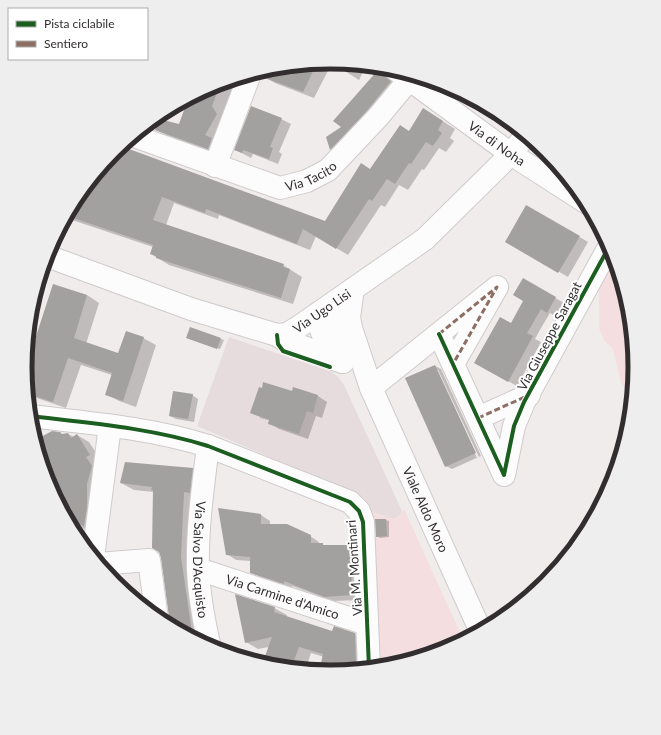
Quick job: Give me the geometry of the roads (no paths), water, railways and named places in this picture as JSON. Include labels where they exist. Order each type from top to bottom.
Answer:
[{"type":"street","name":"Via Tacito","points":[[140,138],[280,188],[307,181],[328,170],[403,78]]},
{"type":"street","points":[[215,166],[247,81]]},
{"type":"street","name":"Via di Noha","points":[[416,82],[511,154],[573,194]]},
{"type":"street","name":"Via Ugo Lisi","points":[[53,258],[191,308],[277,335],[291,332],[425,239],[511,154],[522,139]]},
{"type":"street","name":"Via Giuseppe Saragat","points":[[439,334],[504,475],[514,426],[528,395],[606,253]]},
{"type":"street","points":[[371,388],[497,287],[453,364]]},
{"type":"street","name":"Viale Aldo Moro","points":[[353,289],[349,317],[353,361]]},
{"type":"street","name":"Viale Aldo Moro","points":[[318,314],[331,320],[353,361],[371,388],[479,627]]},
{"type":"street","points":[[277,335],[286,340],[353,361]]},
{"type":"street","points":[[478,418],[528,395]]},
{"type":"street","name":"Via M. Montinari","points":[[37,417],[110,426],[185,439],[208,446],[350,502],[359,511],[363,522],[369,663]]},
{"type":"street","points":[[93,548],[110,426]]},
{"type":"street","name":"Via Salvo D'Acquisto","points":[[208,446],[200,508],[198,569],[204,620],[208,640]]},
{"type":"street","points":[[106,563],[149,560],[156,609]]},
{"type":"street","name":"Via Carmine d'Amico","points":[[198,569],[367,624]]}]
